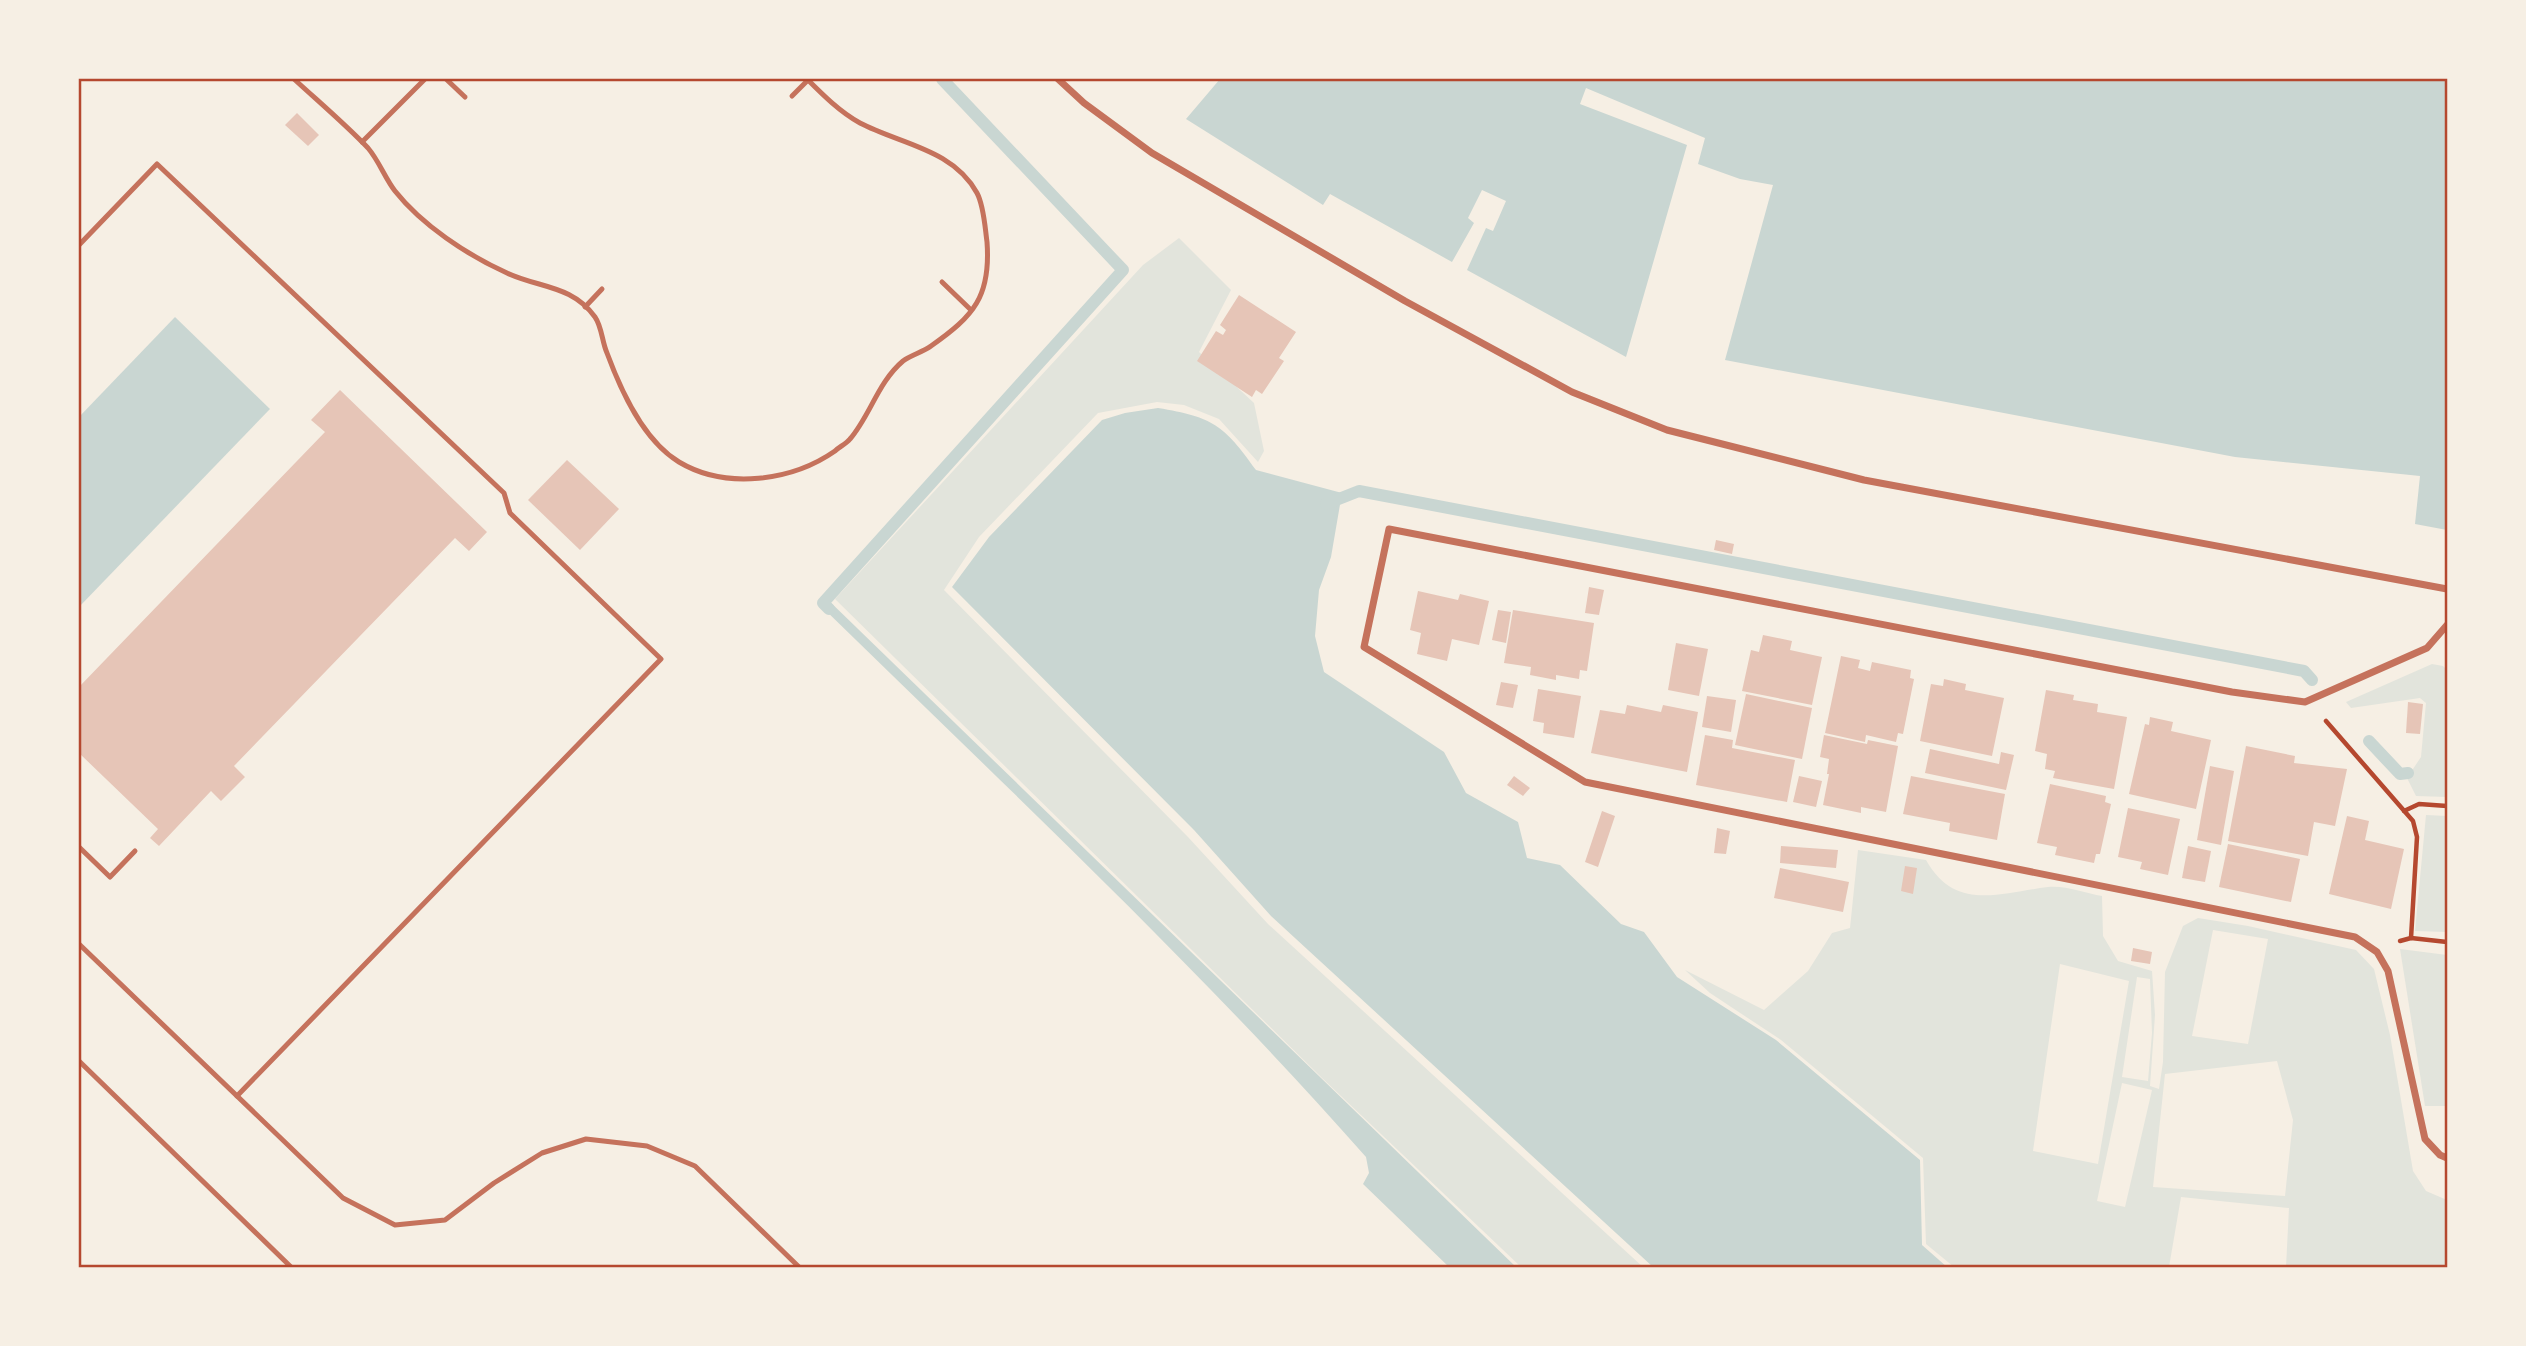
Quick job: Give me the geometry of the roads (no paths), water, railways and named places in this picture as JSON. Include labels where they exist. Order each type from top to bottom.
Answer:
[{"type":"street","points":[[1058,79],[1084,103],[1152,153],[1405,301],[1572,392],[1667,430],[1864,480],[2447,589]]},
{"type":"street","points":[[2447,625],[2427,648],[2305,702],[2232,692],[1389,529],[1364,647],[1585,782],[2355,937],[2377,952],[2388,971],[2424,1139],[2440,1155],[2447,1158]]},
{"type":"lane","points":[[294,79],[362,142],[395,191],[421,217],[450,239],[508,273],[571,293],[585,307],[596,319],[606,353],[631,406],[656,442],[679,462],[711,475],[750,479],[784,474],[819,462],[849,440],[883,385],[904,361],[929,348],[960,323],[971,310],[983,294],[988,267],[986,231],[978,194],[958,169],[923,147],[885,135],[856,121],[824,97],[807,79],[792,96]]},
{"type":"lane","points":[[362,142],[425,79]]},
{"type":"lane","points":[[446,79],[465,97]]},
{"type":"lane","points":[[79,245],[157,164],[504,493],[510,513],[661,659],[237,1096]]},
{"type":"lane","points":[[942,282],[971,310]]},
{"type":"lane","points":[[585,307],[602,289]]},
{"type":"lane","points":[[79,847],[110,877],[135,851]]},
{"type":"lane","points":[[79,944],[343,1198],[395,1225],[445,1220],[494,1183],[542,1153],[586,1139],[647,1146],[695,1166],[799,1267]]},
{"type":"lane","points":[[79,1061],[291,1267]]},
{"type":"waterway","points":[[829,609],[823,603],[1123,270],[942,79]]},
{"type":"waterway","points":[[1326,504],[1359,491],[2304,671],[2312,680]]},
{"type":"waterway","points":[[2369,741],[2400,774],[2408,773]]}]
